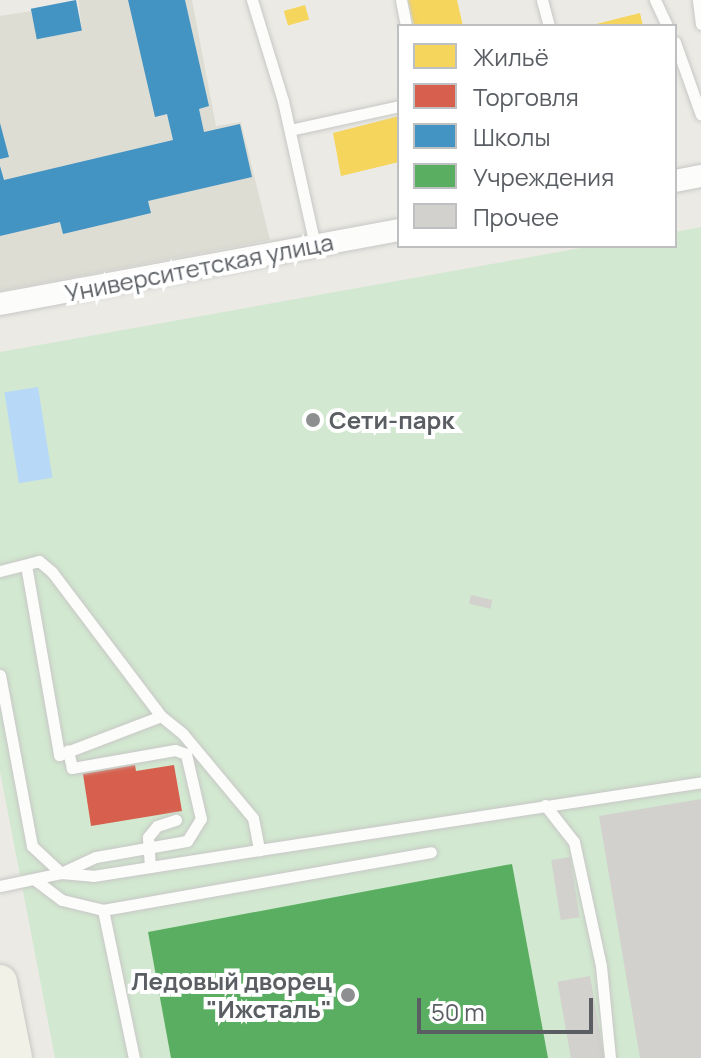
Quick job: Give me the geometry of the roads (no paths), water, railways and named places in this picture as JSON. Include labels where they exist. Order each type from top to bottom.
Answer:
[{"type":"main road","points":[[0,982],[15,1058]]},
{"type":"street","points":[[677,181],[701,176]]},
{"type":"street","name":"Университетская улица","points":[[0,304],[397,230]]},
{"type":"lane","points":[[252,0],[290,130],[315,245]]},
{"type":"lane","points":[[401,0],[406,24]]},
{"type":"lane","points":[[542,0],[548,24]]},
{"type":"lane","points":[[655,0],[666,24]]},
{"type":"lane","points":[[698,0],[701,24]]},
{"type":"lane","points":[[677,48],[701,115]]},
{"type":"lane","points":[[290,130],[397,106]]},
{"type":"lane","points":[[0,571],[39,561],[52,572],[161,716],[183,734],[253,818],[259,850]]},
{"type":"lane","points":[[26,565],[59,755],[161,716]]},
{"type":"lane","points":[[0,675],[32,846],[61,873],[93,876],[701,782]]},
{"type":"lane","points":[[0,886],[61,873],[96,857],[187,841],[201,819],[186,754],[175,750],[72,768],[68,750]]},
{"type":"lane","points":[[545,805],[574,842],[601,966],[610,1058]]},
{"type":"lane","points":[[150,867],[146,848],[157,826],[176,820]]},
{"type":"lane","points":[[34,879],[62,900],[103,910],[431,852]]},
{"type":"lane","points":[[103,910],[134,1058]]},
{"type":"water","points":[[38,387],[52,478],[19,483],[4,392]]},
{"type":"place","name":"Сети-парк","points":[[313,420]]},
{"type":"place","name":"Ледовый дворец \"Ижсталь\"","points":[[348,995]]}]
